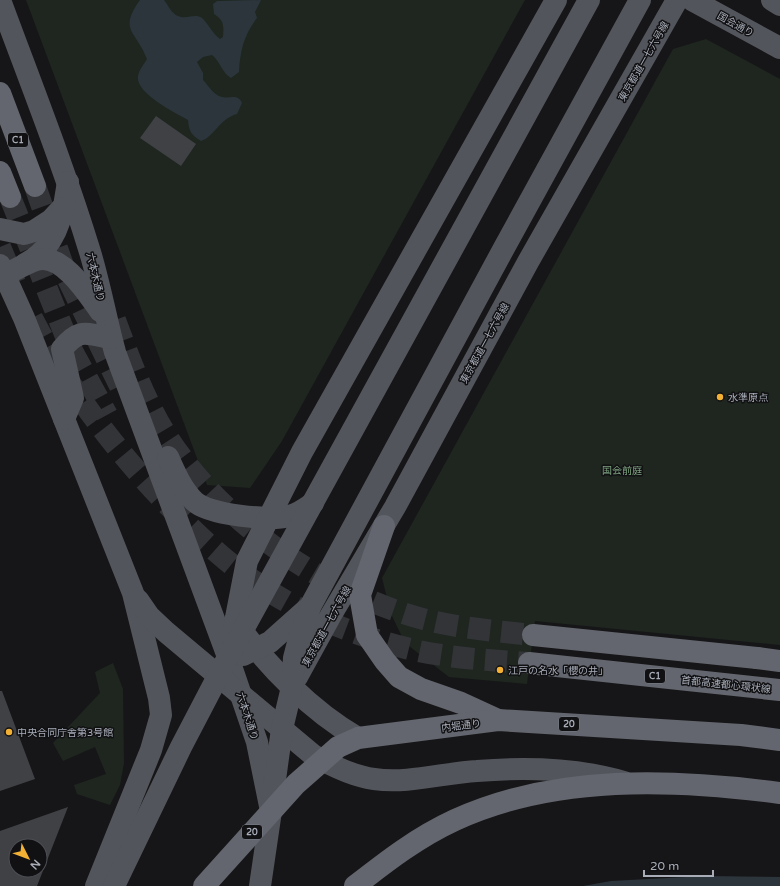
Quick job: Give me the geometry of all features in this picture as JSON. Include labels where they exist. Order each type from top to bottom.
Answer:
[{"type":"highway","name":"C1","points":[[0,93],[35,186]]},
{"type":"highway","points":[[0,172],[10,197]]},
{"type":"highway","points":[[384,526],[360,595],[367,635],[385,661],[399,677],[421,689],[461,703],[498,720]]},
{"type":"highway","points":[[533,635],[780,660]]},
{"type":"highway","name":"首都高速都心環状線","points":[[529,663],[780,690]]},
{"type":"highway","name":"内堀通り","points":[[204,886],[271,812],[322,760],[338,747],[358,738],[498,720],[741,735],[780,740]]},
{"type":"highway","points":[[355,886],[405,847],[456,819],[493,805],[536,794],[593,786],[630,784],[734,787],[780,793]]},
{"type":"main road","name":"六本木通り","points":[[0,0],[68,182],[91,254],[105,318],[113,345],[228,657],[257,742],[271,812],[260,886]]},
{"type":"main road","points":[[239,626],[248,561],[268,519],[302,452],[556,0]]},
{"type":"main road","points":[[114,886],[181,747],[228,657],[239,626],[313,503],[589,0]]},
{"type":"main road","name":"東京都道一七六号線","points":[[271,812],[282,729],[292,687],[294,658],[300,635],[311,605],[507,241],[640,0]]},
{"type":"main road","name":"東京都道一七六号線","points":[[292,687],[331,615],[384,526],[528,262],[677,0]]},
{"type":"main road","name":"国会通り","points":[[692,0],[780,48]]},
{"type":"main road","points":[[772,0],[780,5]]},
{"type":"main road","points":[[2,272],[37,258],[54,237],[60,225],[68,182]]},
{"type":"main road","points":[[0,229],[24,234],[34,231],[51,220],[64,206]]},
{"type":"main road","points":[[2,272],[38,260],[56,262],[75,277],[105,318]]},
{"type":"main road","points":[[2,272],[64,419],[133,593],[159,698],[161,715],[151,750],[96,886]]},
{"type":"main road","points":[[64,419],[73,398],[62,349],[72,338],[80,333],[113,345],[181,484],[195,502],[212,511],[268,519],[291,516],[313,503]]},
{"type":"main road","name":"六本木通り","points":[[190,553],[256,650],[292,687],[342,729],[358,738]]},
{"type":"main road","points":[[133,593],[149,616],[218,676],[313,755],[336,768],[379,780],[391,780],[477,770],[546,769],[600,775],[630,784]]},
{"type":"main road","points":[[178,641],[203,653],[217,657],[235,657],[256,650],[280,635],[311,605]]},
{"type":"green space","points":[[26,0],[525,0],[282,441],[250,488],[207,485]]},
{"type":"green space","name":"国会前庭","points":[[706,39],[780,79],[780,645],[535,621],[527,684],[449,677],[405,643],[391,614],[382,578],[673,49]]},
{"type":"green space","points":[[113,663],[123,689],[124,763],[120,785],[110,805],[77,794],[74,785],[106,774],[95,747],[63,761],[53,743],[100,693],[95,672]]},
{"type":"shaded area","points":[[140,0],[164,0],[172,11],[178,16],[193,16],[202,18],[220,39],[223,37],[222,21],[214,14],[213,4],[217,1],[261,0],[255,12],[257,18],[246,37],[240,57],[239,72],[231,78],[225,73],[212,55],[203,57],[197,62],[203,73],[203,80],[214,92],[222,97],[236,97],[242,103],[237,114],[231,116],[221,124],[206,139],[201,141],[195,137],[191,132],[188,120],[174,113],[149,96],[139,82],[138,76],[140,69],[147,59],[143,49],[131,30],[130,18]]},
{"type":"shaded area","points":[[705,876],[780,877],[780,886],[583,886],[611,881]]},
{"type":"building","points":[[156,116],[196,144],[181,166],[140,138]]},
{"type":"building","name":"中央合同庁舎第3号館","points":[[0,691],[2,691],[35,779],[0,791]]},
{"type":"building","points":[[68,807],[48,858],[48,838],[8,838],[8,878],[40,878],[37,886],[0,886],[0,831]]},
{"type":"tunnel","points":[[35,186],[67,277],[120,386]]},
{"type":"tunnel","points":[[10,197],[71,349],[107,415]]},
{"type":"tunnel","points":[[0,247],[15,283]]},
{"type":"tunnel","points":[[32,318],[60,368],[75,391],[127,459],[165,502],[190,527],[229,562],[257,583],[287,602],[319,618],[351,631],[385,642],[433,654],[481,660],[529,663]]},
{"type":"tunnel","points":[[115,320],[145,395],[168,438],[191,469],[218,499],[247,526],[279,551],[314,573],[349,591],[386,607],[423,619],[450,625],[533,635]]},
{"type":"place","name":"水準原点","points":[[720,397]]},
{"type":"place","name":"江戸の名水「櫻の井」","points":[[500,670]]},
{"type":"place","name":"中央合同庁舎第3号館","points":[[9,732]]}]
